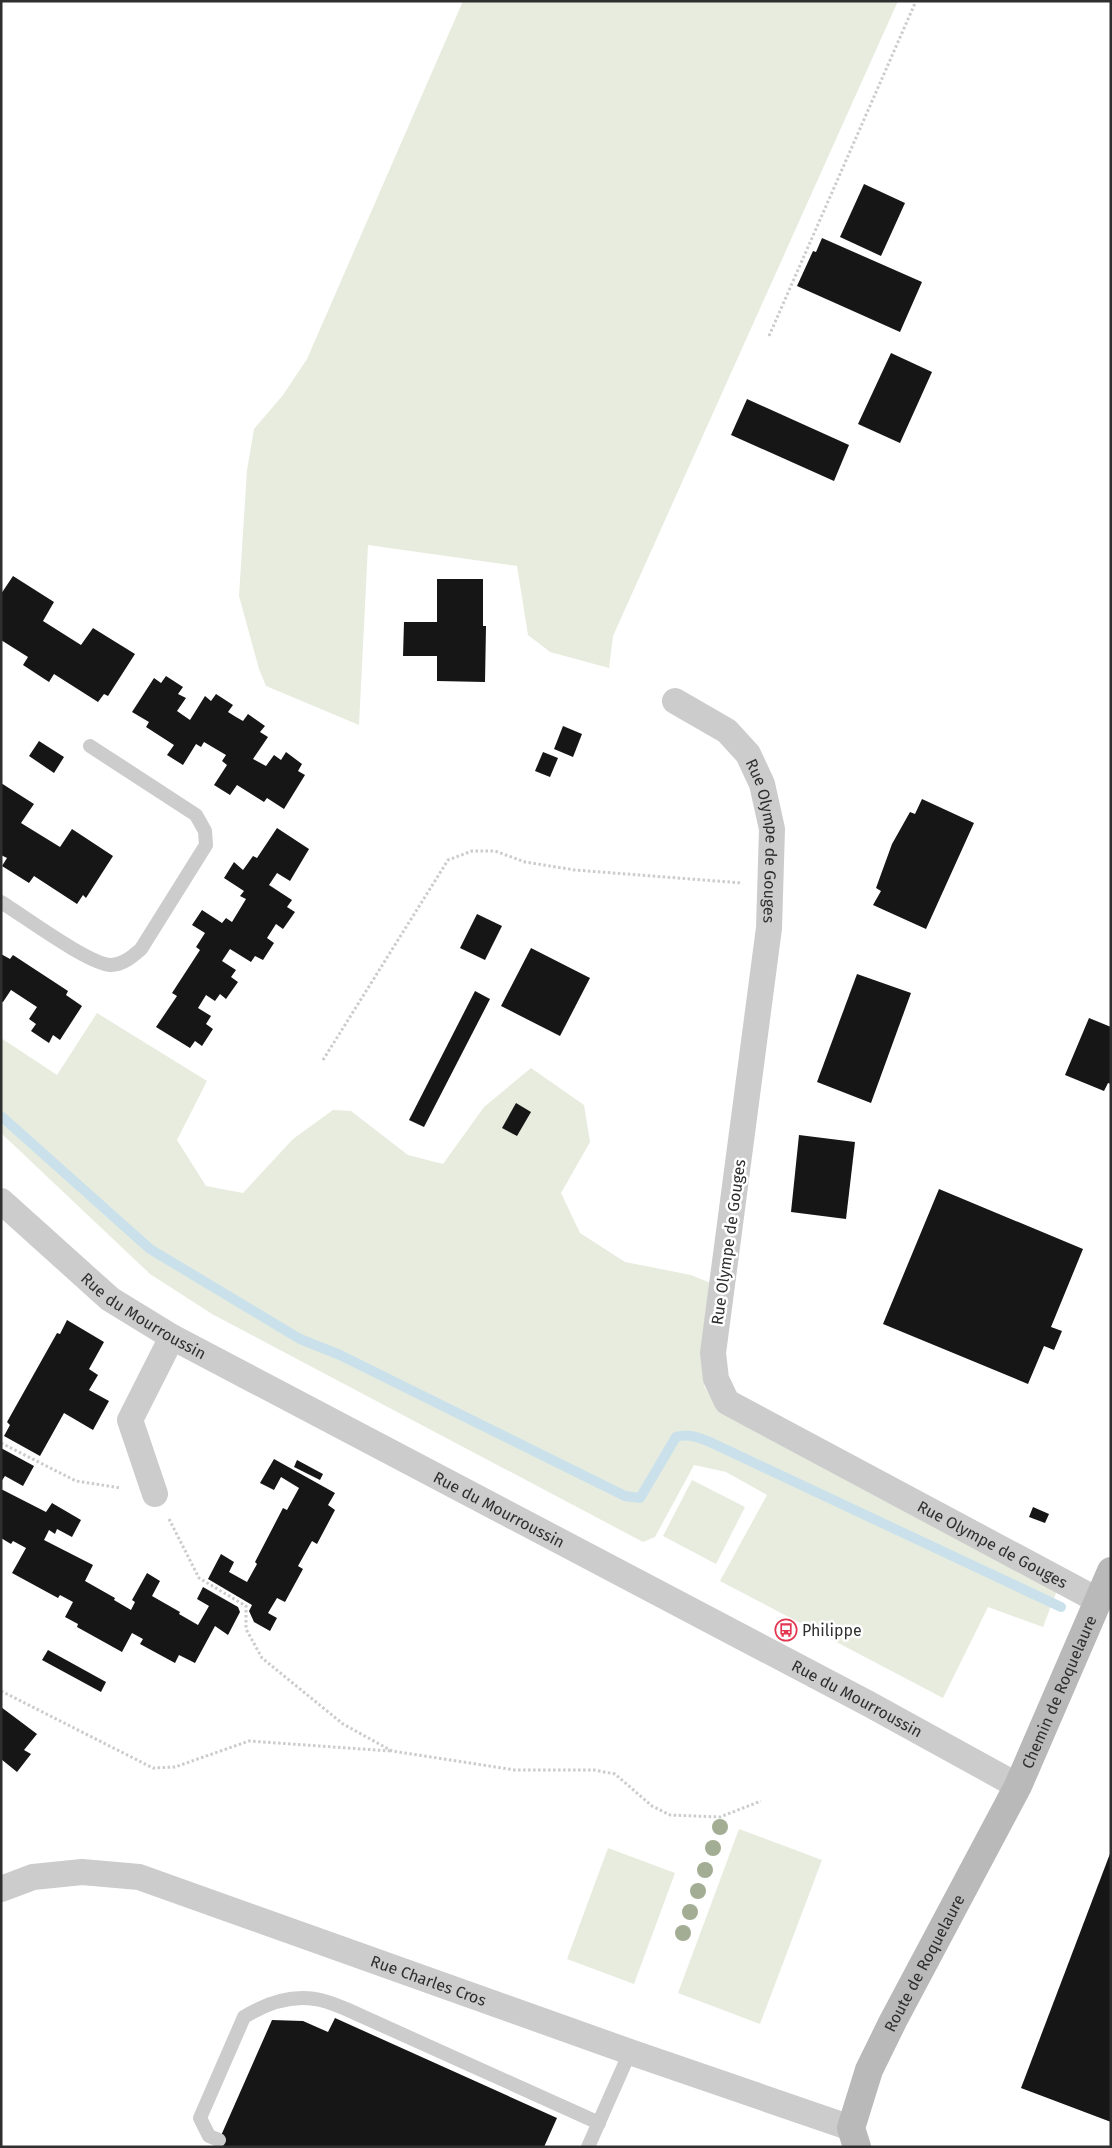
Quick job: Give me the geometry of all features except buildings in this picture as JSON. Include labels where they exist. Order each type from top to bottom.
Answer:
[{"type":"street","name":"Rue Olympe de Gouges","points":[[676,702],[727,731],[748,754],[762,784],[772,829],[767,948],[713,1353],[716,1379],[727,1402],[1098,1601]]},
{"type":"street","name":"Rue du Mourroussin","points":[[1,1201],[110,1299],[172,1338],[860,1700],[1018,1786]]},
{"type":"street","points":[[155,1494],[130,1420],[172,1338]]},
{"type":"street","name":"Chemin de Roquelaure","points":[[1018,1786],[1111,1571]]},
{"type":"street","name":"Route de Roquelaure","points":[[854,2137],[869,2070],[893,2021],[1018,1786]]},
{"type":"street","name":"Rue Charles Cros","points":[[1,1889],[33,1877],[82,1872],[139,1877],[630,2052],[854,2137]]},
{"type":"lane","points":[[1,902],[93,961],[112,965],[127,961],[141,949],[206,845],[205,831],[196,815],[90,746]]},
{"type":"lane","points":[[219,2140],[209,2136],[200,2118],[244,2018],[258,2008],[289,1998],[316,1999],[346,2008],[599,2123]]},
{"type":"lane","points":[[588,2147],[630,2052]]},
{"type":"path","points":[[769,336],[916,1]]},
{"type":"path","points":[[323,1060],[448,860],[472,851],[496,851],[526,862],[575,870],[770,885]]},
{"type":"path","points":[[1,1443],[76,1481],[155,1494],[199,1578],[246,1606],[246,1629],[262,1658],[343,1724],[392,1751]]},
{"type":"path","points":[[1,1691],[153,1768],[175,1767],[249,1741],[392,1751],[515,1770],[594,1770],[615,1774],[652,1806],[670,1815],[720,1817],[761,1800]]},
{"type":"shaded area","points":[[463,1],[898,1],[613,636],[609,668],[550,652],[528,635],[517,566],[368,545],[359,725],[266,686],[259,669],[239,596],[247,470],[254,429],[283,395],[307,359]]},
{"type":"shaded area","points":[[97,1013],[207,1081],[177,1140],[206,1186],[243,1193],[293,1139],[333,1110],[351,1111],[408,1155],[443,1164],[484,1107],[531,1068],[584,1105],[590,1142],[561,1193],[580,1233],[625,1262],[691,1275],[713,1284],[703,1363],[704,1386],[720,1413],[1058,1588],[1043,1627],[988,1607],[943,1698],[720,1581],[767,1495],[726,1472],[694,1465],[655,1537],[643,1542],[212,1314],[150,1274],[1,1133],[1,1038],[57,1075]]},
{"type":"shaded area","points":[[692,1480],[745,1507],[716,1564],[663,1536]]},
{"type":"shaded area","points":[[739,1829],[822,1860],[760,2024],[678,1993]]},
{"type":"shaded area","points":[[608,1848],[675,1873],[634,1984],[567,1959]]},
{"type":"waterway","points":[[1,1116],[150,1249],[300,1339],[340,1355],[625,1496],[640,1498],[676,1437],[685,1436],[703,1439],[1061,1607]]},
{"type":"place","name":"Philippe","points":[[786,1630]]}]
